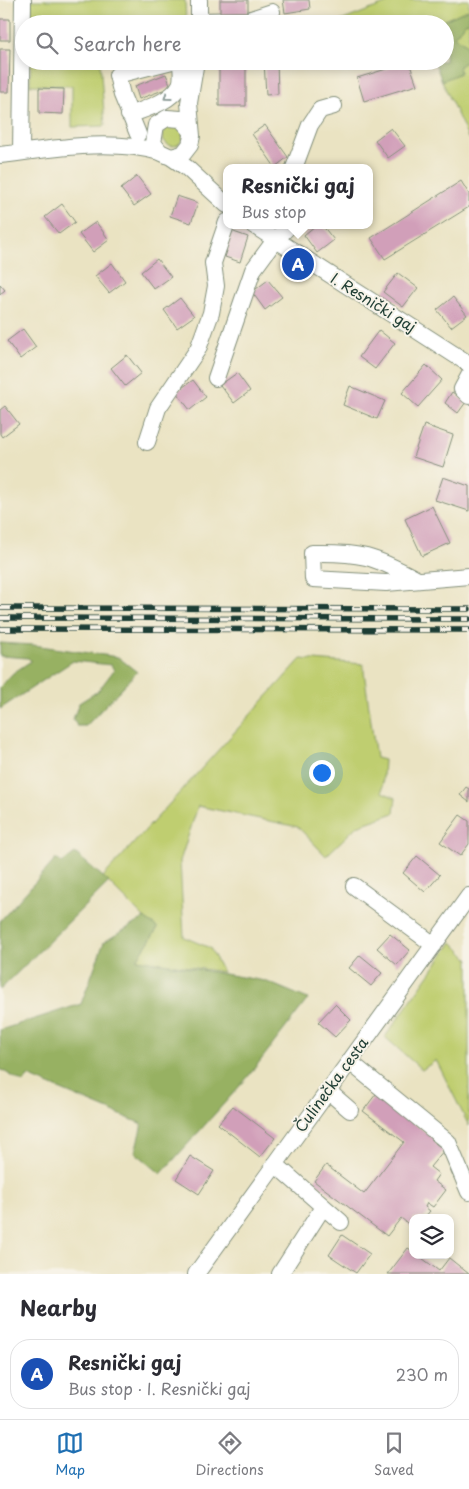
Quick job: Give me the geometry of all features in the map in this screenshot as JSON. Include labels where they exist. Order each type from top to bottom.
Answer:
[{"type":"street","points":[[23,0],[23,15]]},
{"type":"street","points":[[198,0],[199,15]]},
{"type":"street","points":[[263,15],[272,12]]},
{"type":"street","points":[[21,152],[22,70]]},
{"type":"street","points":[[137,70],[117,75],[129,115],[138,134]]},
{"type":"street","points":[[129,115],[156,105],[175,90],[181,84],[181,70]]},
{"type":"street","points":[[194,70],[188,112],[191,135],[198,165],[210,189]]},
{"type":"street","points":[[190,91],[162,122],[154,142],[166,154],[187,168],[223,201]]},
{"type":"street","points":[[295,164],[310,125],[320,110],[334,106]]},
{"type":"street","points":[[92,146],[138,134],[162,122],[181,119],[191,135]]},
{"type":"street","points":[[0,154],[92,146],[135,147],[166,154],[183,154],[191,135]]},
{"type":"street","points":[[147,442],[158,408],[198,349],[211,313],[216,286],[213,263],[225,229]]},
{"type":"street","points":[[216,378],[253,270],[271,233]]},
{"type":"street","name":"I. Resnički gaj","points":[[271,233],[469,364]]},
{"type":"street","points":[[469,376],[462,389],[469,396]]},
{"type":"street","points":[[416,579],[381,560],[355,553],[312,553],[313,579],[386,583],[469,576]]},
{"type":"street","points":[[354,886],[434,945]]},
{"type":"street","name":"Čulinečka cesta","points":[[196,1274],[469,896]]},
{"type":"street","points":[[350,1062],[448,1142],[469,1192]]},
{"type":"street","points":[[328,1091],[350,1110]]},
{"type":"street","points":[[275,1164],[340,1222]]},
{"type":"street","points":[[280,1274],[323,1207]]},
{"type":"green space","points":[[31,0],[185,0],[186,15],[31,15]]},
{"type":"green space","points":[[395,0],[469,0],[469,9],[454,16],[356,15]]},
{"type":"green space","points":[[469,9],[469,22],[465,23],[454,36],[454,16]]},
{"type":"green space","points":[[469,22],[469,57],[466,44],[454,36],[465,23]]},
{"type":"green space","points":[[454,36],[466,44],[469,60],[459,66],[460,73],[442,81],[438,70],[454,70]]},
{"type":"green space","points":[[469,60],[469,140],[442,81],[460,73],[459,66]]},
{"type":"green space","points":[[31,70],[101,70],[105,126],[72,127],[72,86],[30,85]]},
{"type":"green space","points":[[173,126],[180,129],[183,136],[180,143],[173,146],[166,143],[163,136],[166,129]]},
{"type":"green space","points":[[0,643],[33,645],[118,657],[137,672],[86,726],[77,726],[73,719],[79,703],[98,691],[114,670],[111,665],[73,661],[0,709],[0,687],[13,673],[31,661],[28,658],[0,656]]},
{"type":"green space","points":[[301,659],[363,664],[376,758],[384,760],[382,792],[396,798],[394,813],[357,826],[326,856],[298,827],[198,806],[180,861],[184,937],[210,948],[223,972],[137,959],[158,928],[144,918],[103,877]]},
{"type":"green space","points":[[75,853],[109,882],[0,990],[0,921],[56,859],[62,863]]},
{"type":"green space","points":[[144,918],[158,928],[137,959],[265,981],[308,999],[247,1078],[161,1174],[135,1152],[142,1124],[28,1076],[24,1083],[0,1069],[0,1030],[81,1004],[104,942]]},
{"type":"green space","points":[[452,942],[469,959],[469,1126],[436,1060],[422,1070],[385,1037]]},
{"type":"building","points":[[220,0],[248,0],[248,15],[220,15]]},
{"type":"building","points":[[283,0],[309,0],[310,9],[285,13]]},
{"type":"building","points":[[0,19],[10,19],[10,40],[0,40]]},
{"type":"building","points":[[0,49],[10,49],[9,92],[0,92]]},
{"type":"building","points":[[219,70],[246,70],[246,106],[219,106]]},
{"type":"building","points":[[265,70],[277,70],[278,94],[266,95]]},
{"type":"building","points":[[383,70],[412,70],[417,85],[364,101],[357,78]]},
{"type":"building","points":[[166,74],[171,87],[139,99],[135,86]]},
{"type":"building","points":[[39,88],[64,89],[63,114],[39,113]]},
{"type":"building","points":[[265,125],[288,157],[279,164],[273,164],[252,134]]},
{"type":"building","points":[[391,128],[405,146],[388,158],[375,140]]},
{"type":"building","points":[[137,176],[151,194],[134,206],[121,189]]},
{"type":"building","points":[[461,181],[469,194],[469,207],[385,259],[371,238]]},
{"type":"building","points":[[177,196],[198,203],[191,223],[170,216]]},
{"type":"building","points":[[62,204],[75,222],[59,234],[45,217]]},
{"type":"building","points":[[96,222],[109,240],[93,252],[79,234]]},
{"type":"building","points":[[311,229],[325,229],[334,240],[317,253],[304,235]]},
{"type":"building","points":[[228,230],[248,237],[240,262],[225,257],[227,251],[222,249]]},
{"type":"building","points":[[157,259],[171,277],[154,289],[141,272]]},
{"type":"building","points":[[112,263],[125,281],[109,293],[95,276]]},
{"type":"building","points":[[398,273],[418,288],[403,307],[383,292]]},
{"type":"building","points":[[268,280],[282,297],[265,310],[252,292]]},
{"type":"building","points":[[0,284],[5,290],[0,294]]},
{"type":"building","points":[[453,297],[467,315],[451,327],[437,310]]},
{"type":"building","points":[[180,298],[194,316],[177,328],[164,310]]},
{"type":"building","points":[[23,329],[36,347],[20,359],[7,341]]},
{"type":"building","points":[[379,330],[395,343],[375,369],[359,357]]},
{"type":"building","points":[[127,355],[141,373],[125,386],[111,368]]},
{"type":"building","points":[[426,365],[442,380],[418,407],[402,393]]},
{"type":"building","points":[[237,373],[250,391],[234,403],[220,385]]},
{"type":"building","points":[[193,380],[206,397],[190,410],[176,392]]},
{"type":"building","points":[[350,386],[385,401],[377,419],[343,405]]},
{"type":"building","points":[[452,392],[466,402],[458,413],[445,403]]},
{"type":"building","points":[[5,406],[19,424],[2,437],[0,434],[0,410]]},
{"type":"building","points":[[424,425],[453,435],[443,467],[413,457]]},
{"type":"building","points":[[443,477],[469,486],[469,511],[435,500]]},
{"type":"building","points":[[432,506],[450,543],[422,556],[405,519]]},
{"type":"building","points":[[466,787],[469,789],[469,802],[460,795]]},
{"type":"building","points":[[460,815],[469,821],[469,844],[460,856],[440,842]]},
{"type":"building","points":[[417,856],[440,875],[425,892],[403,873]]},
{"type":"building","points":[[390,934],[410,950],[397,965],[377,948]]},
{"type":"building","points":[[360,955],[382,973],[371,986],[349,968]]},
{"type":"building","points":[[335,1004],[351,1020],[335,1037],[318,1022]]},
{"type":"building","points":[[376,1094],[436,1140],[435,1143],[444,1150],[430,1167],[439,1174],[434,1181],[446,1190],[433,1207],[427,1203],[425,1207],[430,1211],[427,1214],[409,1214],[409,1225],[401,1218],[387,1236],[314,1181],[326,1165],[364,1194],[404,1142],[363,1111]]},
{"type":"building","points":[[233,1106],[275,1138],[260,1157],[218,1124]]},
{"type":"building","points":[[190,1156],[214,1171],[199,1194],[176,1179]]},
{"type":"building","points":[[342,1235],[370,1254],[356,1273],[329,1255]]},
{"type":"building","points":[[408,1248],[409,1259],[423,1259],[439,1271],[450,1259],[469,1274],[388,1274]]},
{"type":"railway","points":[[0,608],[469,609]]},
{"type":"railway","points":[[0,618],[469,619]]},
{"type":"railway","points":[[0,629],[469,630]]},
{"type":"place","name":"Resnički gaj","points":[[298,264]]}]
